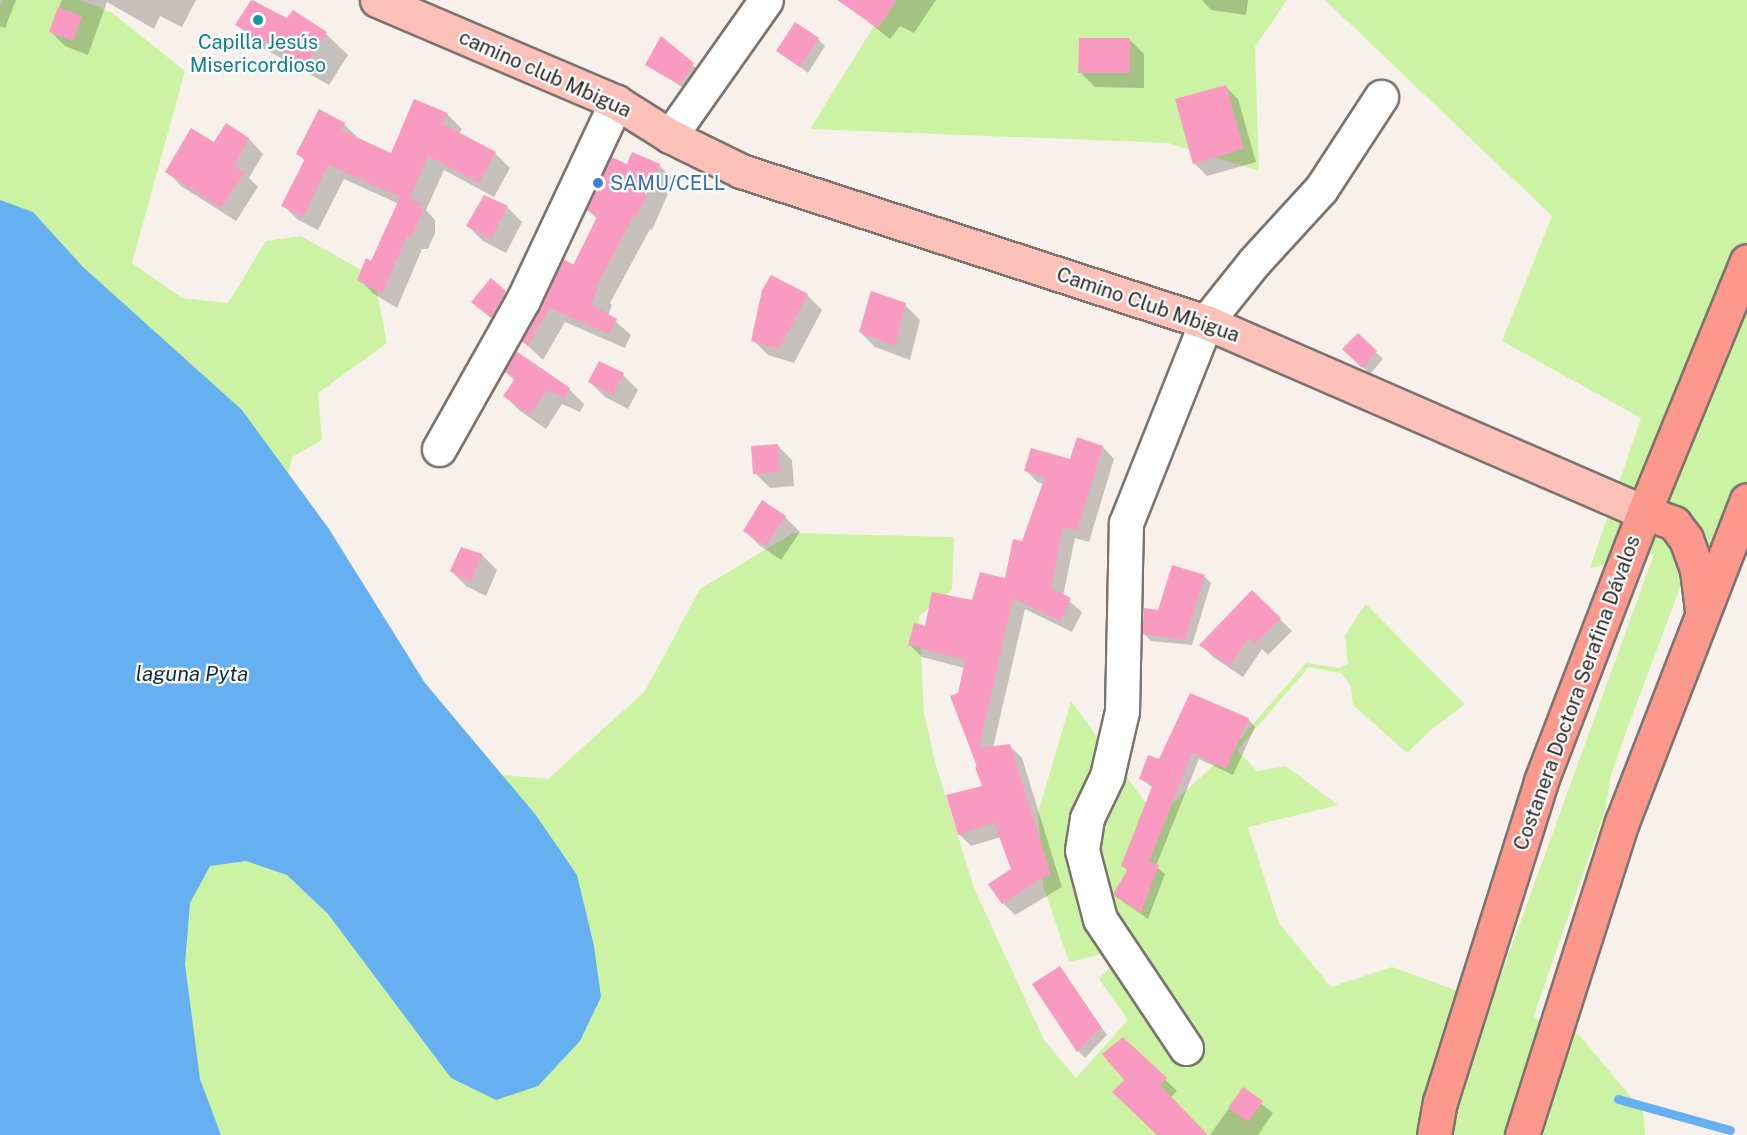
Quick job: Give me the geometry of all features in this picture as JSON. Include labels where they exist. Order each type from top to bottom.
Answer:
[{"type":"highway","name":"Costanera Doctora Serafina Dávalos","points":[[1434,1135],[1440,1101],[1541,781],[1644,512],[1747,261]]},
{"type":"highway","points":[[1522,1135],[1622,822],[1747,500]]},
{"type":"highway","points":[[1644,512],[1674,523],[1686,539],[1697,570],[1702,612]]},
{"type":"main road","name":"camino club Mbigua","points":[[377,0],[616,102],[670,136],[741,171]]},
{"type":"main road","name":"Camino Club Mbigua","points":[[741,171],[1206,322],[1644,512]]},
{"type":"street","points":[[670,136],[766,0]]},
{"type":"street","points":[[1186,1048],[1100,919],[1082,850],[1087,818],[1107,776],[1122,711],[1126,523],[1206,322],[1254,262],[1321,189],[1381,97]]},
{"type":"street","points":[[439,449],[523,300],[616,102]]},
{"type":"green space","points":[[3,0],[80,0],[111,12],[185,71],[132,263],[182,298],[228,303],[266,241],[301,236],[374,277],[387,343],[318,393],[322,440],[292,457],[282,499],[479,773],[548,779],[645,691],[700,589],[793,533],[954,537],[952,590],[919,616],[924,713],[935,762],[974,888],[1044,1040],[1076,1078],[1128,1020],[1099,979],[1130,947],[1069,962],[1043,886],[1038,813],[1071,701],[1157,818],[1234,746],[1306,663],[1339,668],[1348,664],[1345,635],[1366,604],[1465,704],[1431,730],[1407,753],[1353,705],[1351,686],[1341,673],[1309,667],[1237,750],[1257,771],[1286,766],[1338,805],[1248,827],[1279,923],[1331,987],[1392,967],[1491,1003],[1654,554],[1590,568],[1641,418],[1502,341],[1552,216],[1325,0],[1747,0],[1747,535],[1710,552],[1701,544],[1672,550],[1681,573],[1681,585],[1611,775],[1605,811],[1533,1018],[1579,1035],[1643,1111],[1645,1135],[0,1135],[0,6]]},
{"type":"green space","points":[[890,0],[1287,0],[1255,47],[1259,171],[1168,143],[810,129]]},
{"type":"water","name":"laguna Pyta","points":[[0,200],[33,212],[83,267],[242,410],[329,529],[425,683],[535,814],[577,875],[594,946],[601,997],[580,1041],[538,1086],[496,1100],[451,1078],[328,914],[287,875],[246,861],[210,866],[190,903],[185,964],[200,1079],[221,1135],[0,1135]]},
{"type":"building","points":[[251,0],[287,18],[293,10],[327,32],[307,64],[235,25]]},
{"type":"building","points":[[837,0],[897,0],[878,28]]},
{"type":"building","points":[[58,7],[82,16],[73,41],[49,32]]},
{"type":"building","points":[[795,22],[819,38],[800,67],[776,51]]},
{"type":"building","points":[[661,36],[694,63],[680,85],[645,65]]},
{"type":"building","points":[[1079,38],[1130,38],[1130,73],[1078,73]]},
{"type":"building","points":[[1226,85],[1244,149],[1193,164],[1175,99]]},
{"type":"building","points":[[414,99],[448,113],[443,124],[496,152],[479,183],[428,156],[410,198],[421,203],[419,207],[424,209],[411,238],[407,236],[382,294],[357,280],[366,258],[371,261],[400,197],[328,165],[303,217],[281,206],[305,159],[296,154],[319,109],[345,123],[341,130],[391,153]]},
{"type":"building","points":[[226,123],[249,138],[234,166],[245,172],[221,208],[165,172],[191,128],[214,142]]},
{"type":"building","points":[[632,152],[660,164],[637,217],[634,215],[596,287],[598,289],[591,304],[617,319],[609,334],[549,308],[528,346],[521,341],[563,259],[573,265],[598,215],[586,210],[611,157],[627,164]]},
{"type":"building","points":[[484,195],[508,206],[491,239],[466,226]]},
{"type":"building","points":[[771,275],[808,294],[779,349],[751,341],[762,290]]},
{"type":"building","points":[[491,278],[506,291],[491,318],[471,302]]},
{"type":"building","points":[[871,291],[906,303],[895,346],[859,332]]},
{"type":"building","points":[[1358,333],[1377,351],[1362,368],[1342,349]]},
{"type":"building","points":[[516,351],[570,388],[564,398],[547,390],[530,415],[503,396],[516,377],[504,372]]},
{"type":"building","points":[[599,361],[624,373],[613,395],[588,382]]},
{"type":"building","points":[[1077,437],[1103,446],[1077,531],[1063,527],[1051,588],[1071,598],[1060,621],[1013,598],[979,748],[1010,744],[1051,875],[1042,878],[1002,904],[988,884],[1011,869],[994,823],[958,835],[946,795],[982,786],[975,767],[977,766],[950,696],[958,693],[965,660],[908,645],[914,623],[925,626],[932,592],[972,600],[980,572],[1005,578],[1013,539],[1022,541],[1045,477],[1024,471],[1031,448],[1070,459]]},
{"type":"building","points":[[778,444],[780,472],[753,474],[751,446]]},
{"type":"building","points":[[762,500],[786,516],[766,546],[743,531]]},
{"type":"building","points":[[461,547],[482,554],[471,582],[450,571]]},
{"type":"building","points":[[1172,565],[1205,575],[1185,640],[1142,634],[1144,608],[1158,610]]},
{"type":"building","points":[[1252,590],[1281,618],[1255,644],[1249,638],[1230,666],[1199,645]]},
{"type":"building","points":[[1190,693],[1249,718],[1226,769],[1192,753],[1149,862],[1159,865],[1141,913],[1113,894],[1128,869],[1121,866],[1153,784],[1139,779],[1148,755],[1159,759]]},
{"type":"building","points":[[1060,966],[1101,1027],[1077,1052],[1032,984]]},
{"type":"building","points":[[1123,1037],[1167,1078],[1160,1085],[1208,1135],[1157,1135],[1112,1092],[1124,1080],[1102,1054]]},
{"type":"building","points":[[1243,1087],[1263,1101],[1248,1122],[1228,1108]]},
{"type":"waterway","points":[[1618,1099],[1730,1130]]},
{"type":"place","name":"Capilla Jesús Misericordioso","points":[[258,20]]},
{"type":"place","name":"SAMU/CELL","points":[[598,183]]}]
